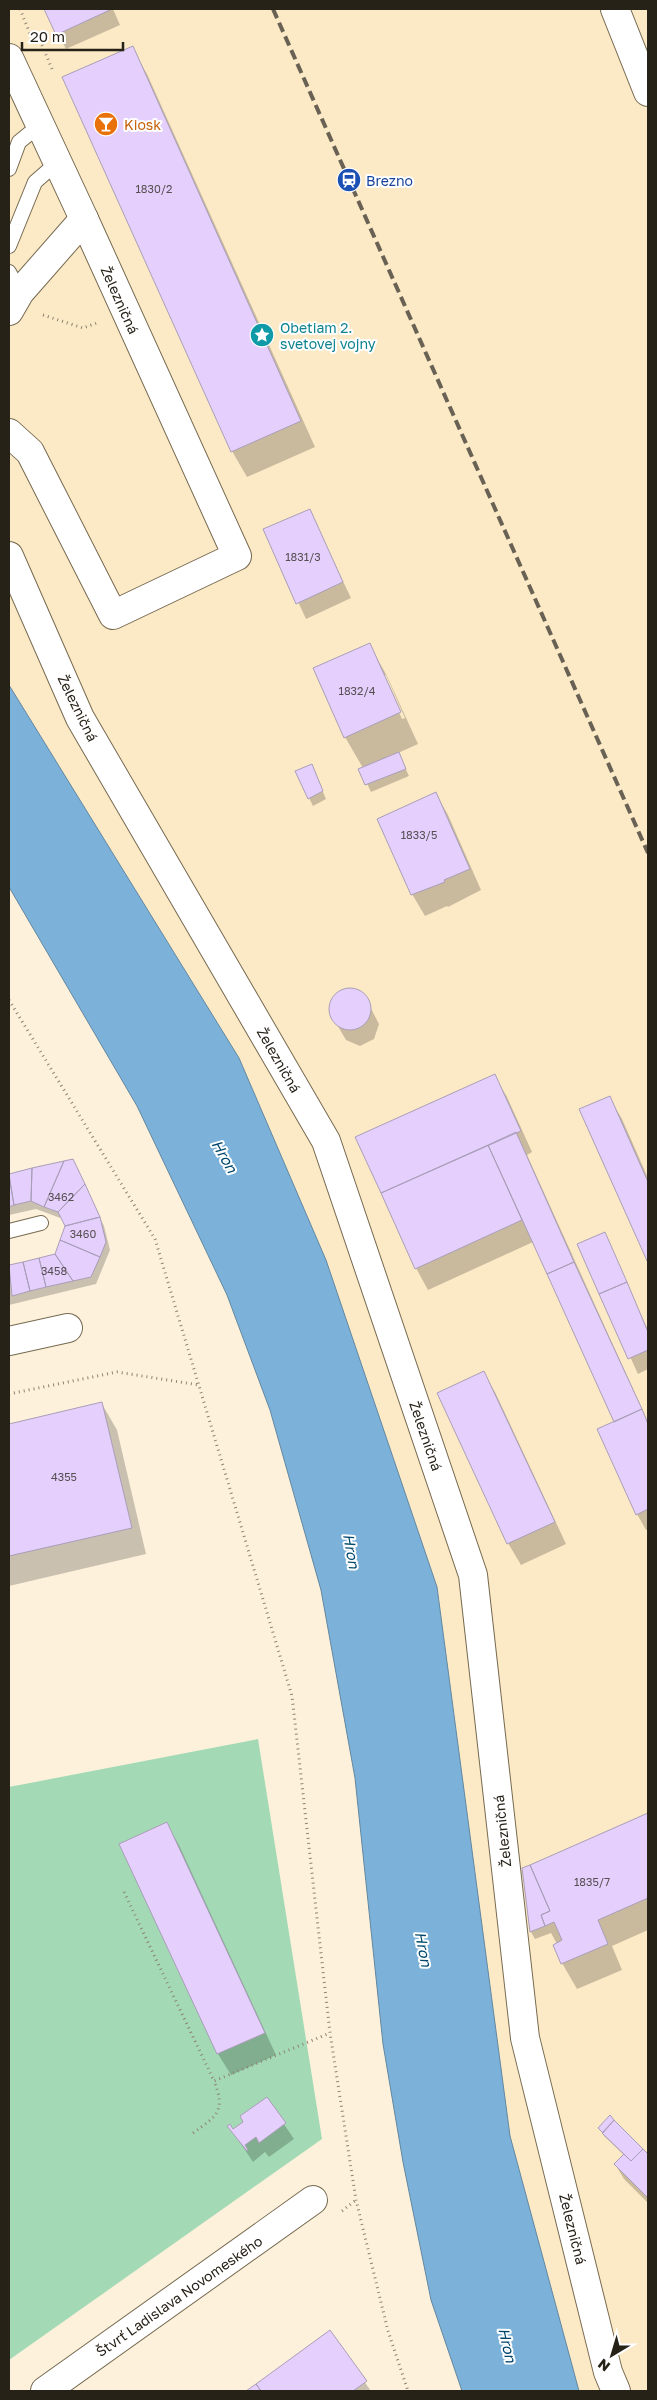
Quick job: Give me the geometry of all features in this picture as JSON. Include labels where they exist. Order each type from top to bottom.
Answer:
[{"type":"street","points":[[615,9],[648,92]]},
{"type":"street","name":"Železničná","points":[[9,58],[16,91],[41,124],[237,556],[113,614],[30,452],[9,433]]},
{"type":"street","points":[[12,295],[84,219]]},
{"type":"street","name":"Železničná","points":[[9,556],[80,718],[326,1141],[473,1575],[525,2038],[608,2372],[616,2391]]},
{"type":"street","points":[[9,1341],[68,1328]]},
{"type":"street","name":"Štvrť Ladislava Novomeského","points":[[45,2391],[313,2200]]},
{"type":"lane","points":[[9,169],[19,142],[41,124]]},
{"type":"lane","points":[[9,246],[35,182],[58,162]]},
{"type":"lane","points":[[9,1231],[40,1223]]},
{"type":"path","points":[[12,295],[83,328]]},
{"type":"path","points":[[9,1000],[155,1239],[292,1696],[330,2033],[356,2200],[388,2331],[407,2389],[400,2391]]},
{"type":"path","points":[[9,1394],[117,1372],[199,1385]]},
{"type":"path","points":[[124,1892],[219,2095],[220,2108],[213,2119],[193,2133]]},
{"type":"path","points":[[214,2081],[330,2033]]},
{"type":"shaded area","points":[[9,9],[648,9],[648,2391],[579,2391],[510,2136],[437,1587],[326,1260],[239,1058],[9,685]]},
{"type":"green space","points":[[258,1739],[322,2139],[9,2360],[9,1787]]},
{"type":"water","name":"Hron","points":[[9,685],[239,1058],[326,1260],[437,1587],[510,2136],[579,2391],[462,2391],[431,2300],[403,2162],[383,2044],[355,1778],[321,1590],[270,1410],[227,1295],[137,1106],[9,887]]},
{"type":"building","points":[[44,9],[112,9],[56,35]]},
{"type":"building","points":[[133,46],[301,421],[231,452],[62,77]]},
{"type":"building","points":[[310,509],[343,582],[296,604],[263,529]]},
{"type":"building","points":[[370,643],[401,712],[344,738],[313,668]]},
{"type":"building","points":[[399,752],[406,769],[365,785],[358,769]]},
{"type":"building","points":[[312,764],[323,791],[308,799],[295,771]]},
{"type":"building","points":[[436,792],[470,869],[444,880],[445,882],[411,895],[377,819]]},
{"type":"building","points":[[350,988],[365,994],[371,1009],[365,1024],[350,1030],[335,1024],[329,1009],[335,994]]},
{"type":"building","points":[[495,1074],[521,1131],[381,1193],[355,1137]]},
{"type":"building","points":[[610,1096],[648,1182],[648,1263],[579,1109]]},
{"type":"building","points":[[516,1132],[574,1262],[547,1274],[488,1145]]},
{"type":"building","points":[[488,1145],[522,1220],[415,1269],[381,1193]]},
{"type":"building","points":[[73,1159],[85,1184],[58,1212],[44,1207],[64,1161]]},
{"type":"building","points":[[64,1161],[44,1207],[31,1201],[32,1168]]},
{"type":"building","points":[[32,1168],[31,1201],[14,1205],[9,1174]]},
{"type":"building","points":[[9,1177],[14,1205],[9,1207]]},
{"type":"building","points":[[85,1184],[100,1217],[65,1226],[58,1212]]},
{"type":"building","points":[[100,1217],[106,1242],[100,1257],[60,1240],[65,1226]]},
{"type":"building","points":[[605,1232],[627,1282],[599,1294],[577,1244]]},
{"type":"building","points":[[60,1240],[100,1257],[91,1277],[73,1281],[55,1254]]},
{"type":"building","points":[[55,1254],[73,1281],[46,1287],[39,1258]]},
{"type":"building","points":[[39,1258],[46,1287],[30,1291],[23,1262]]},
{"type":"building","points":[[23,1262],[30,1291],[12,1296],[9,1265]]},
{"type":"building","points":[[574,1262],[642,1409],[614,1422],[547,1274]]},
{"type":"building","points":[[627,1282],[648,1332],[648,1350],[628,1359],[599,1294]]},
{"type":"building","points":[[484,1371],[555,1522],[507,1544],[437,1393]]},
{"type":"building","points":[[102,1402],[132,1528],[9,1556],[9,1424]]},
{"type":"building","points":[[642,1409],[648,1424],[648,1509],[636,1515],[597,1429]]},
{"type":"building","points":[[648,1813],[648,1898],[598,1920],[608,1944],[561,1964],[553,1945],[562,1940],[554,1922],[545,1926],[541,1915],[550,1911],[530,1865]]},
{"type":"building","points":[[167,1822],[265,2033],[217,2054],[119,1844]]},
{"type":"building","points":[[530,1865],[550,1911],[541,1915],[545,1926],[530,1932],[522,1868]]},
{"type":"building","points":[[267,2097],[286,2123],[259,2143],[256,2137],[245,2145],[247,2151],[227,2126],[230,2124],[233,2129],[243,2122],[240,2116]]},
{"type":"building","points":[[610,2115],[614,2120],[603,2133],[598,2128]]},
{"type":"building","points":[[614,2120],[643,2149],[631,2161],[602,2133]]},
{"type":"building","points":[[643,2149],[648,2154],[648,2198],[614,2164],[624,2154],[631,2161]]},
{"type":"building","points":[[330,2330],[367,2381],[353,2391],[261,2391],[256,2384]]},
{"type":"building","points":[[256,2384],[261,2391],[246,2391]]},
{"type":"railway","points":[[273,9],[648,853]]},
{"type":"place","name":"Kiosk","points":[[106,124]]},
{"type":"place","name":"Brezno","points":[[349,180]]},
{"type":"place","name":"Obetiam 2. svetovej vojny","points":[[262,335]]}]
